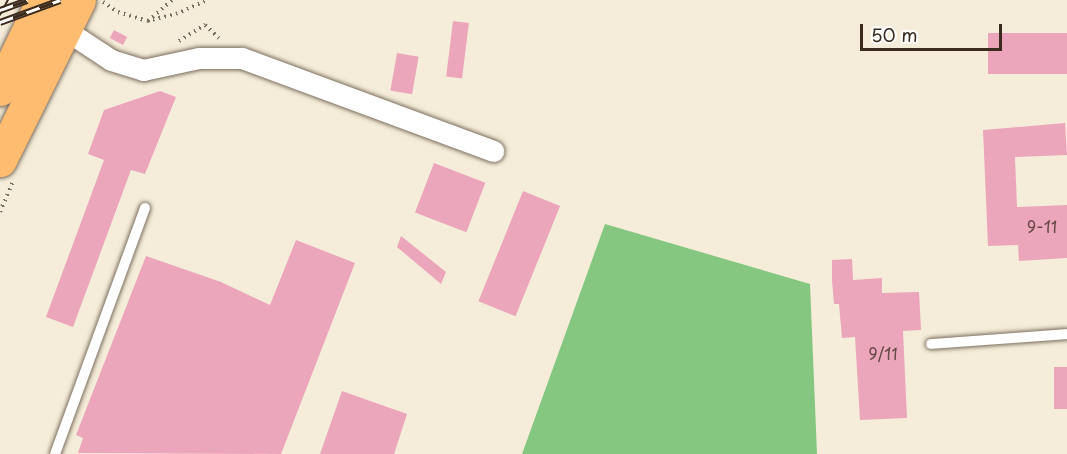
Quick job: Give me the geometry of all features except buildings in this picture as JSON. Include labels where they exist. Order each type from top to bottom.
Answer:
[{"type":"highway","points":[[0,89],[43,0]]},
{"type":"highway","points":[[0,159],[64,29],[87,5]]},
{"type":"street","points":[[64,29],[111,60],[143,70],[199,58],[242,58],[493,151]]},
{"type":"lane","points":[[55,454],[145,207]]},
{"type":"lane","points":[[931,344],[1067,334]]},
{"type":"path","points":[[87,5],[99,0],[118,12],[147,21],[176,15],[208,0]]},
{"type":"path","points":[[147,21],[172,0]]},
{"type":"path","points":[[173,45],[205,25],[242,58]]},
{"type":"green space","points":[[605,224],[810,284],[817,454],[522,454]]},
{"type":"tram line","points":[[0,15],[8,0]]},
{"type":"railway","points":[[0,10],[27,0]]},
{"type":"railway","points":[[0,22],[60,0]]}]
